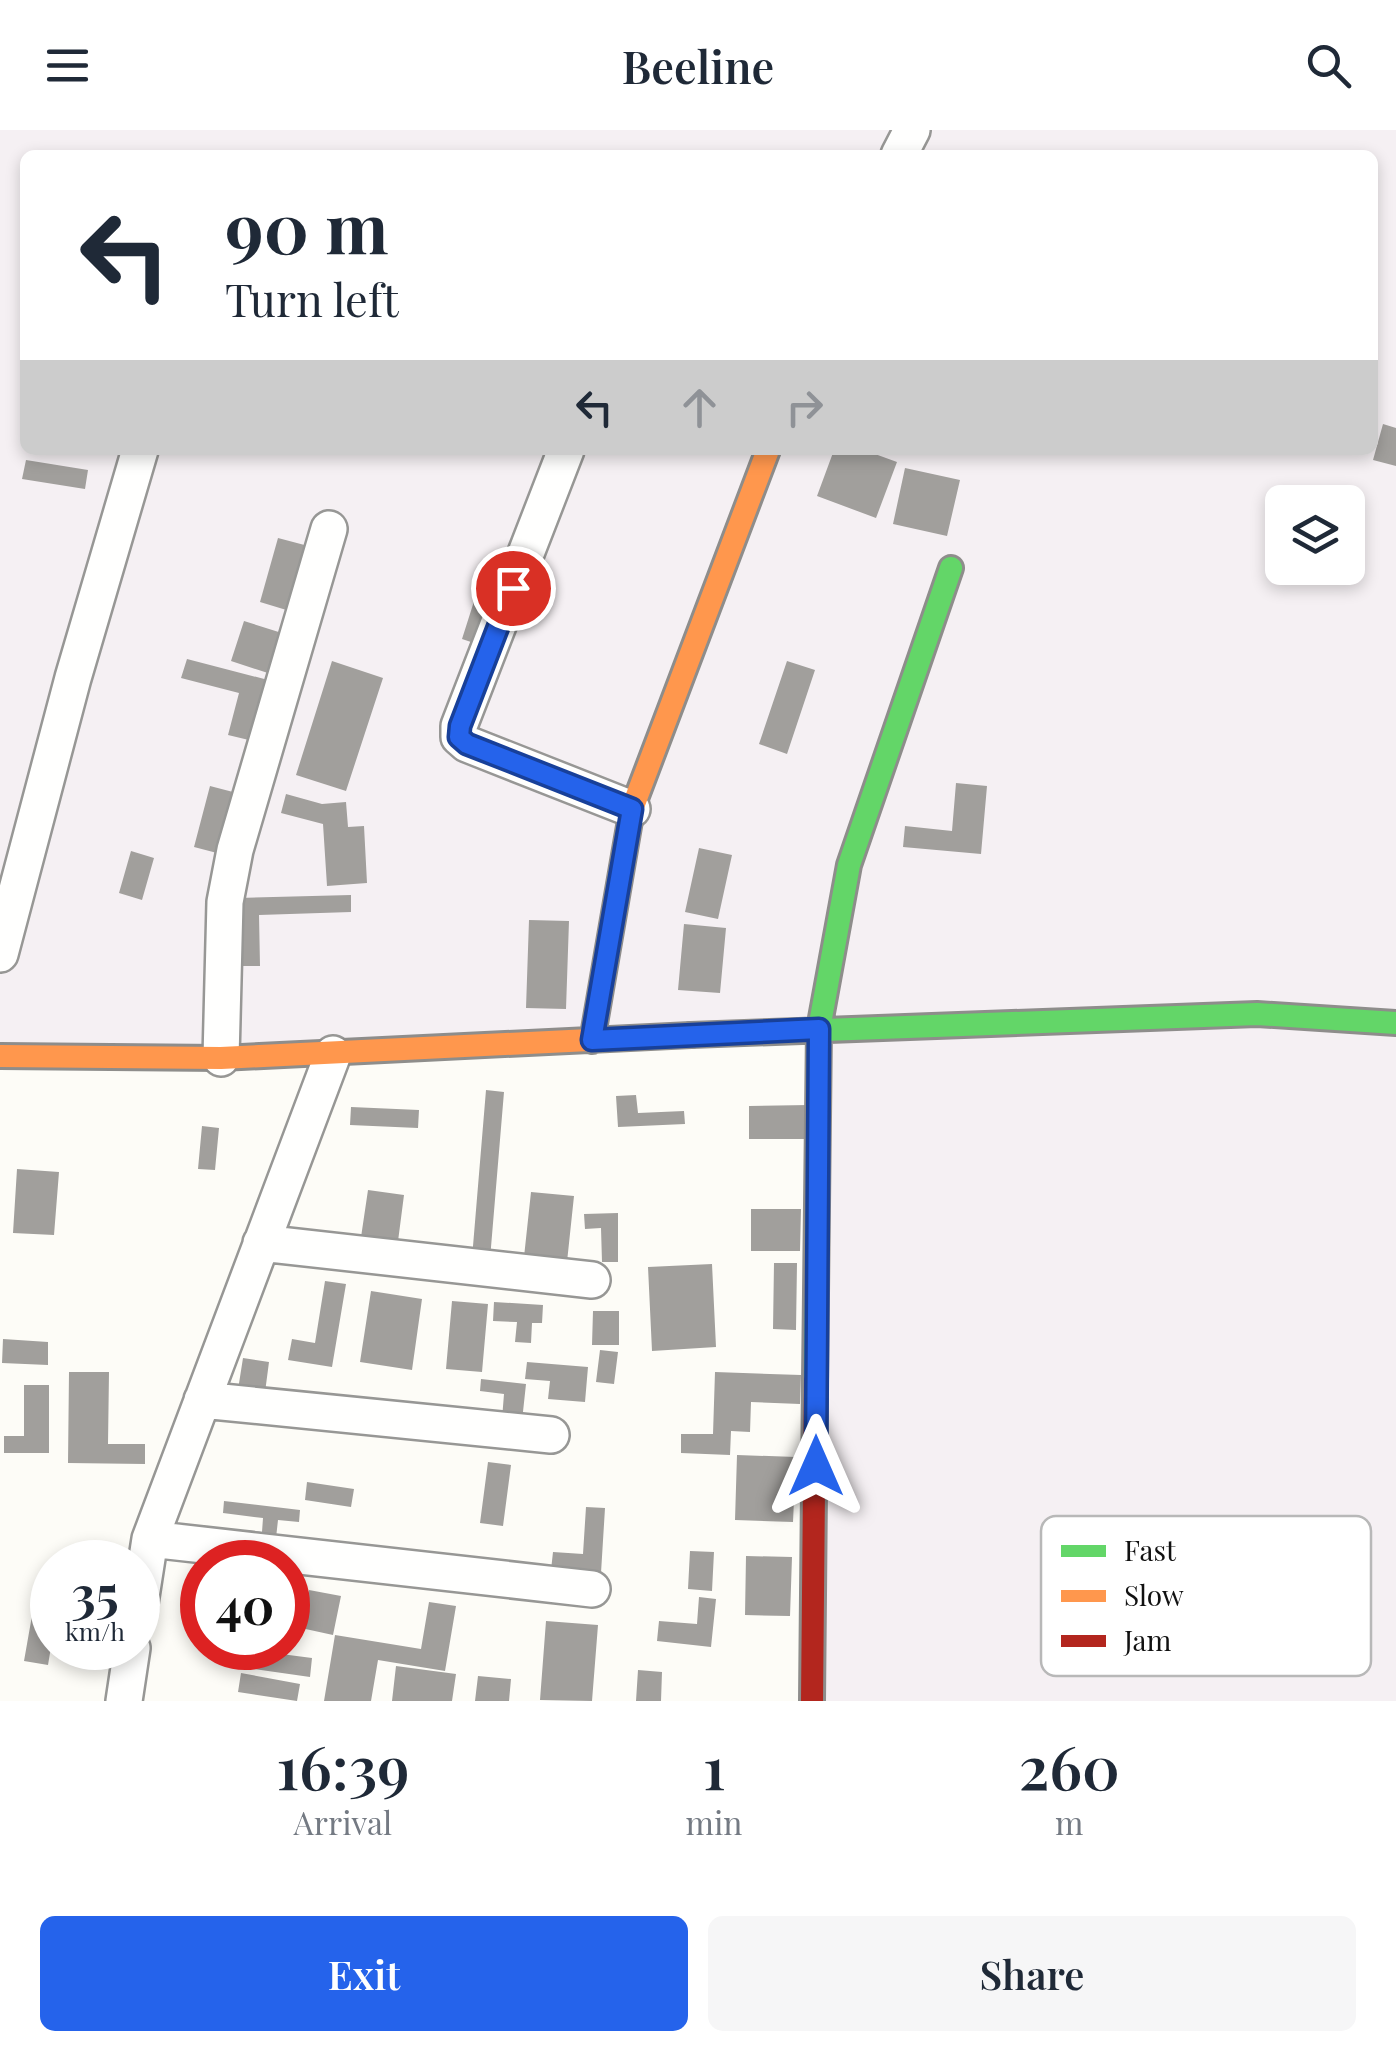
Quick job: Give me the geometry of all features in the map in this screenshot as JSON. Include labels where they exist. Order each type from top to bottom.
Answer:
[{"type":"street","points":[[0,954],[73,678],[139,455]]},
{"type":"street","points":[[564,455],[459,737],[467,744],[632,809]]},
{"type":"street","points":[[592,1040],[632,809],[766,455]]},
{"type":"street","points":[[222,1058],[225,902],[234,850],[329,529]]},
{"type":"street","points":[[812,1701],[819,1029],[848,865],[951,568]]},
{"type":"street","points":[[0,1056],[222,1058],[819,1029],[1257,1014],[1396,1023]]},
{"type":"street","points":[[333,1054],[150,1539],[592,1589]]},
{"type":"street","points":[[261,1243],[592,1280]]},
{"type":"street","points":[[202,1400],[551,1435]]},
{"type":"street","points":[[129,1700],[131,1670]]},
{"type":"shaded area","points":[[0,130],[1396,130],[1396,1701],[812,1701],[819,1029],[0,1068]]},
{"type":"building","points":[[1383,424],[1396,428],[1396,466],[1373,460],[1378,455]]},
{"type":"building","points":[[832,455],[878,455],[897,462],[876,518],[817,496]]},
{"type":"building","points":[[26,460],[88,470],[85,489],[22,479]]},
{"type":"building","points":[[905,468],[960,480],[947,536],[893,524]]},
{"type":"building","points":[[278,538],[312,547],[293,612],[260,602]]},
{"type":"building","points":[[476,595],[494,601],[480,645],[462,639]]},
{"type":"building","points":[[244,621],[285,634],[271,674],[231,661]]},
{"type":"building","points":[[187,659],[268,680],[253,741],[228,735],[239,693],[181,678]]},
{"type":"building","points":[[332,661],[383,678],[346,791],[296,775]]},
{"type":"building","points":[[787,661],[815,670],[787,754],[759,744]]},
{"type":"building","points":[[956,783],[987,786],[981,854],[903,847],[905,826],[952,831]]},
{"type":"building","points":[[210,786],[233,792],[217,853],[194,847]]},
{"type":"building","points":[[286,794],[322,804],[346,802],[348,827],[364,826],[367,883],[327,886],[323,824],[281,813]]},
{"type":"building","points":[[699,848],[732,855],[718,919],[685,912]]},
{"type":"building","points":[[131,851],[154,858],[142,900],[119,893]]},
{"type":"building","points":[[351,895],[351,912],[259,915],[260,966],[239,966],[238,898]]},
{"type":"building","points":[[529,920],[569,921],[566,1009],[526,1008]]},
{"type":"building","points":[[684,924],[726,928],[720,993],[678,990]]},
{"type":"building","points":[[486,1090],[504,1092],[490,1259],[472,1258]]},
{"type":"building","points":[[636,1095],[638,1113],[684,1111],[685,1124],[618,1127],[616,1096]]},
{"type":"building","points":[[809,1105],[809,1139],[749,1139],[749,1106]]},
{"type":"building","points":[[351,1107],[419,1110],[418,1128],[350,1125]]},
{"type":"building","points":[[202,1126],[219,1128],[215,1170],[198,1169]]},
{"type":"building","points":[[17,1169],[59,1172],[54,1235],[13,1233]]},
{"type":"building","points":[[368,1190],[404,1195],[397,1249],[360,1244]]},
{"type":"building","points":[[531,1192],[574,1196],[567,1262],[524,1257]]},
{"type":"building","points":[[751,1209],[801,1209],[800,1251],[751,1251]]},
{"type":"building","points":[[618,1213],[618,1262],[602,1262],[601,1228],[585,1229],[584,1214]]},
{"type":"building","points":[[774,1263],[797,1263],[796,1330],[773,1329]]},
{"type":"building","points":[[712,1264],[716,1347],[652,1351],[648,1267]]},
{"type":"building","points":[[325,1281],[346,1284],[332,1367],[288,1360],[292,1339],[315,1343]]},
{"type":"building","points":[[371,1291],[422,1299],[412,1370],[360,1362]]},
{"type":"building","points":[[452,1301],[488,1304],[482,1372],[446,1369]]},
{"type":"building","points":[[494,1302],[543,1305],[542,1323],[532,1323],[531,1343],[515,1342],[517,1322],[493,1321]]},
{"type":"building","points":[[593,1311],[619,1311],[619,1345],[592,1345]]},
{"type":"building","points":[[3,1339],[48,1342],[48,1365],[2,1363]]},
{"type":"building","points":[[600,1350],[618,1352],[614,1384],[596,1382]]},
{"type":"building","points":[[243,1358],[269,1362],[264,1400],[237,1396]]},
{"type":"building","points":[[527,1362],[588,1367],[585,1402],[548,1399],[550,1381],[525,1379]]},
{"type":"building","points":[[69,1372],[109,1372],[108,1444],[145,1444],[145,1464],[68,1463]]},
{"type":"building","points":[[715,1372],[801,1375],[800,1404],[751,1402],[750,1432],[731,1431],[730,1455],[681,1453],[681,1434],[713,1434]]},
{"type":"building","points":[[481,1379],[526,1384],[522,1421],[502,1419],[504,1394],[480,1391]]},
{"type":"building","points":[[24,1385],[49,1385],[49,1453],[4,1453],[4,1436],[24,1436]]},
{"type":"building","points":[[737,1455],[796,1457],[793,1522],[735,1520]]},
{"type":"building","points":[[488,1462],[511,1465],[503,1526],[480,1523]]},
{"type":"building","points":[[307,1482],[354,1489],[351,1507],[305,1500]]},
{"type":"building","points":[[224,1501],[300,1510],[299,1522],[278,1520],[276,1540],[243,1540],[245,1530],[262,1532],[263,1518],[223,1513]]},
{"type":"building","points":[[586,1507],[605,1508],[601,1573],[551,1570],[553,1552],[583,1554]]},
{"type":"building","points":[[690,1551],[714,1552],[712,1591],[688,1589]]},
{"type":"building","points":[[746,1556],[792,1557],[790,1616],[745,1615]]},
{"type":"building","points":[[310,1590],[341,1596],[333,1635],[310,1630]]},
{"type":"building","points":[[699,1597],[716,1599],[711,1647],[657,1641],[659,1621],[697,1624]]},
{"type":"building","points":[[429,1602],[456,1606],[445,1671],[378,1660],[371,1701],[324,1701],[335,1635],[421,1649]]},
{"type":"building","points":[[546,1621],[598,1625],[592,1701],[540,1700]]},
{"type":"building","points":[[30,1627],[30,1662],[24,1661]]},
{"type":"building","points":[[312,1658],[310,1677],[261,1670],[310,1670]]},
{"type":"building","points":[[396,1666],[456,1674],[452,1701],[392,1701]]},
{"type":"building","points":[[638,1670],[662,1672],[661,1701],[636,1701]]},
{"type":"building","points":[[241,1673],[300,1684],[297,1701],[238,1692]]},
{"type":"building","points":[[478,1676],[511,1679],[509,1701],[475,1701]]},
{"type":"traffic: fast","points":[[815,1381],[819,1029],[849,865],[951,568]]},
{"type":"traffic: fast","points":[[691,1035],[1257,1014],[1396,1023]]},
{"type":"traffic: slow","points":[[592,1041],[632,809],[766,455]]},
{"type":"traffic: slow","points":[[0,1056],[221,1058],[691,1035]]},
{"type":"traffic: jam","points":[[812,1701],[815,1381]]},
{"type":"route","points":[[513,588],[459,737],[467,744],[632,809],[592,1040],[819,1029],[816,1466]]}]
